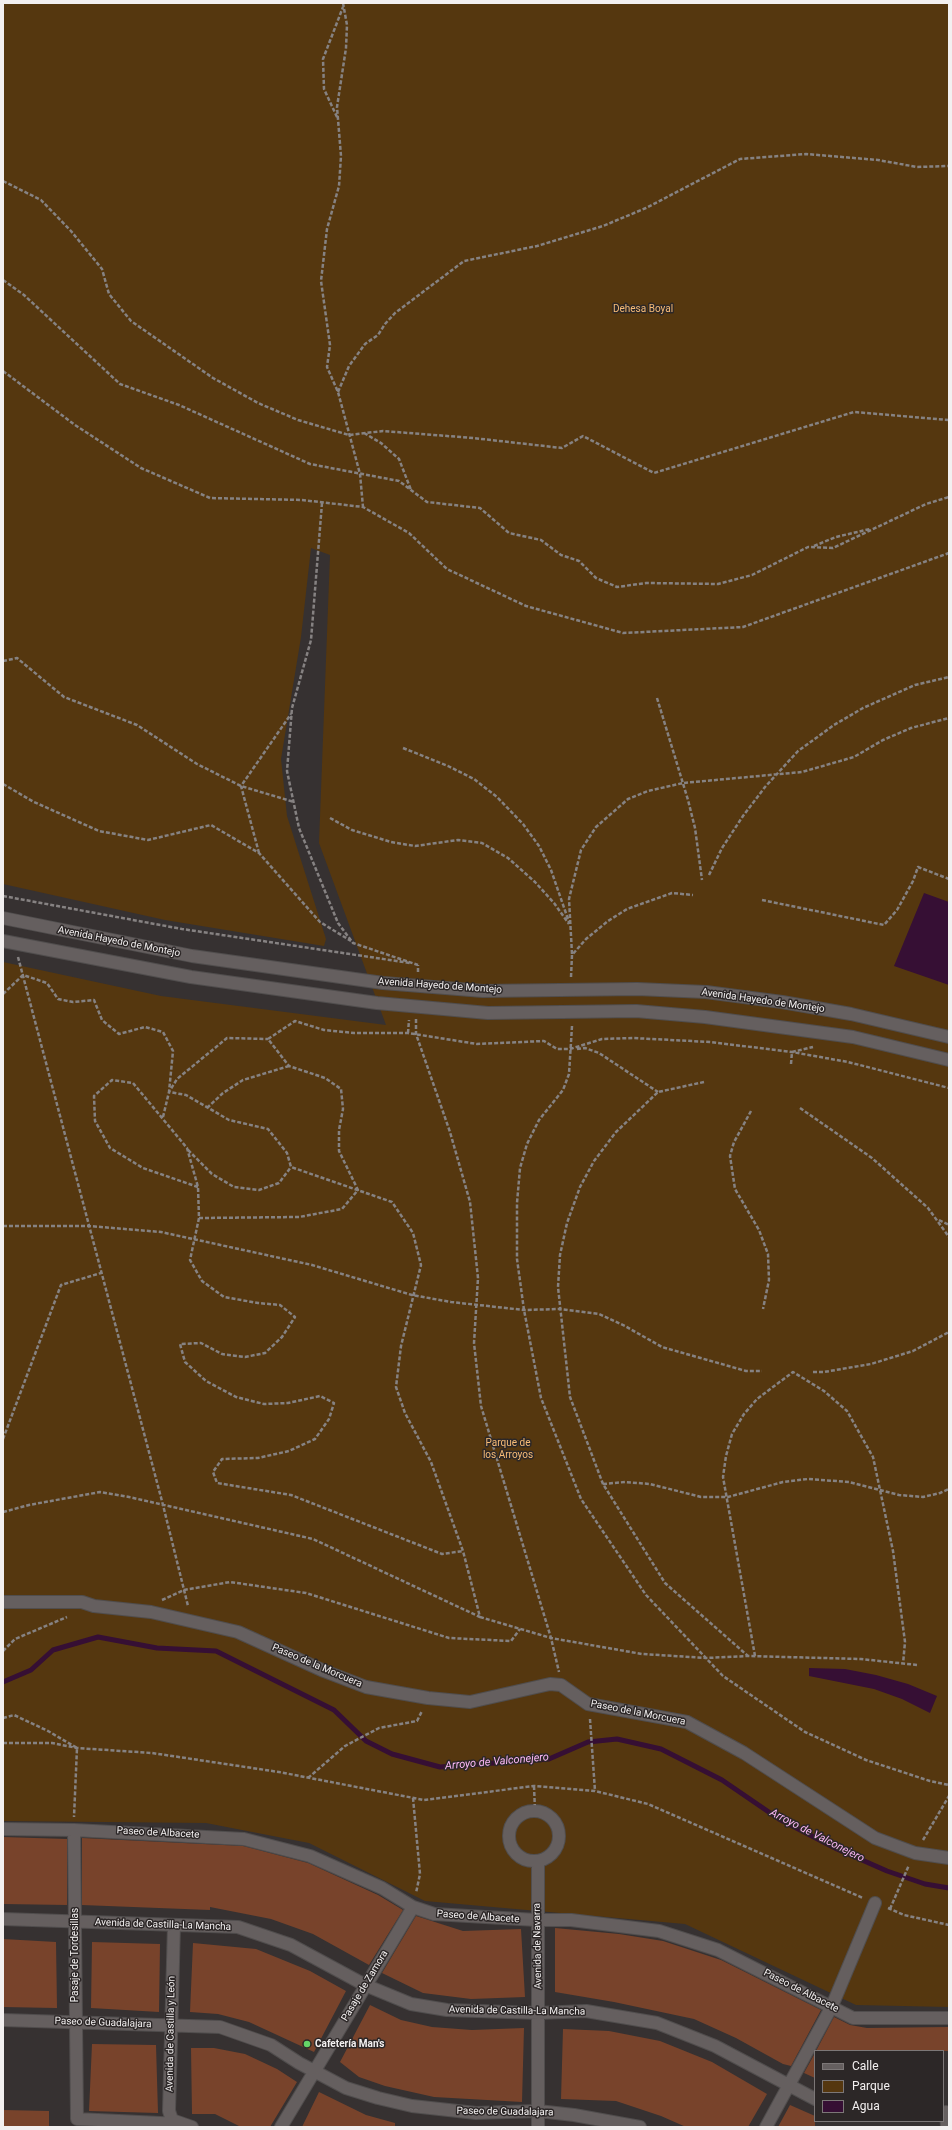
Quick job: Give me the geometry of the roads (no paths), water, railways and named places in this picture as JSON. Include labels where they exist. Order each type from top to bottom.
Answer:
[{"type":"street","name":"Avenida Hayedo de Montejo","points":[[3,918],[192,956],[383,983],[483,991],[637,988],[690,991],[782,1002],[851,1014],[949,1037]]},
{"type":"street","points":[[9,942],[191,977],[377,1003],[488,1013],[636,1011],[705,1017],[781,1026],[853,1037],[949,1060]]},
{"type":"street","name":"Paseo de la Morcuera","points":[[3,1602],[82,1602],[94,1606],[139,1610],[191,1621],[238,1632],[324,1671],[366,1687],[428,1698],[470,1702],[550,1684],[561,1685],[588,1704],[687,1722],[744,1753],[875,1838],[915,1853],[949,1858]]},
{"type":"street","points":[[535,1811],[550,1818],[558,1831],[557,1847],[552,1854],[538,1861],[530,1861],[518,1856],[511,1846],[509,1838],[510,1829],[516,1819],[527,1812],[535,1811]]},
{"type":"street","name":"Paseo de Albacete","points":[[3,1829],[74,1830],[244,1839],[310,1856],[382,1888],[413,1907],[434,1914],[537,1920],[572,1920],[659,1932],[718,1950],[832,2006],[853,2018],[949,2018]]},
{"type":"street","name":"Pasaje de Tordesillas","points":[[74,1830],[77,2120],[185,2126]]},
{"type":"street","name":"Avenida de Navarra","points":[[538,1861],[538,2127]]},
{"type":"street","points":[[766,2127],[832,2006],[875,1903]]},
{"type":"street","name":"Pasaje de Zamora","points":[[281,2127],[413,1907]]},
{"type":"street","name":"Avenida de Castilla-La Mancha","points":[[3,1919],[238,1927],[291,1945],[365,1985],[411,2004],[447,2010],[539,2013],[586,2010],[657,2023],[715,2046],[814,2097]]},
{"type":"street","name":"Avenida de Castilla y León","points":[[174,1925],[170,2025],[169,2111],[172,2120],[185,2126]]},
{"type":"street","name":"Paseo de Guadalajara","points":[[3,2020],[220,2027],[271,2044],[314,2071],[346,2088],[412,2106],[476,2113],[538,2111],[574,2115],[640,2127]]},
{"type":"street","points":[[946,2112],[947,2127]]},
{"type":"water","points":[[924,893],[949,902],[949,985],[894,966]]},
{"type":"water","points":[[809,1668],[845,1669],[876,1675],[908,1684],[937,1696],[930,1713],[902,1699],[874,1689],[809,1676]]},
{"type":"waterway","name":"Arroyo de Valconejero","points":[[3,1682],[31,1670],[53,1650],[98,1637],[157,1648],[216,1651],[334,1710],[366,1741],[392,1754],[440,1767],[549,1759],[588,1742],[617,1739],[661,1749],[722,1780],[779,1819],[837,1849],[887,1871],[925,1884],[949,1888]]},
{"type":"place","name":"Cafetería Man's","points":[[307,2044]]},
{"type":"park label","name":"Dehesa Boyal","points":[[643,309]]},
{"type":"park label","name":"Parque de los Arroyos","points":[[508,1448]]}]
